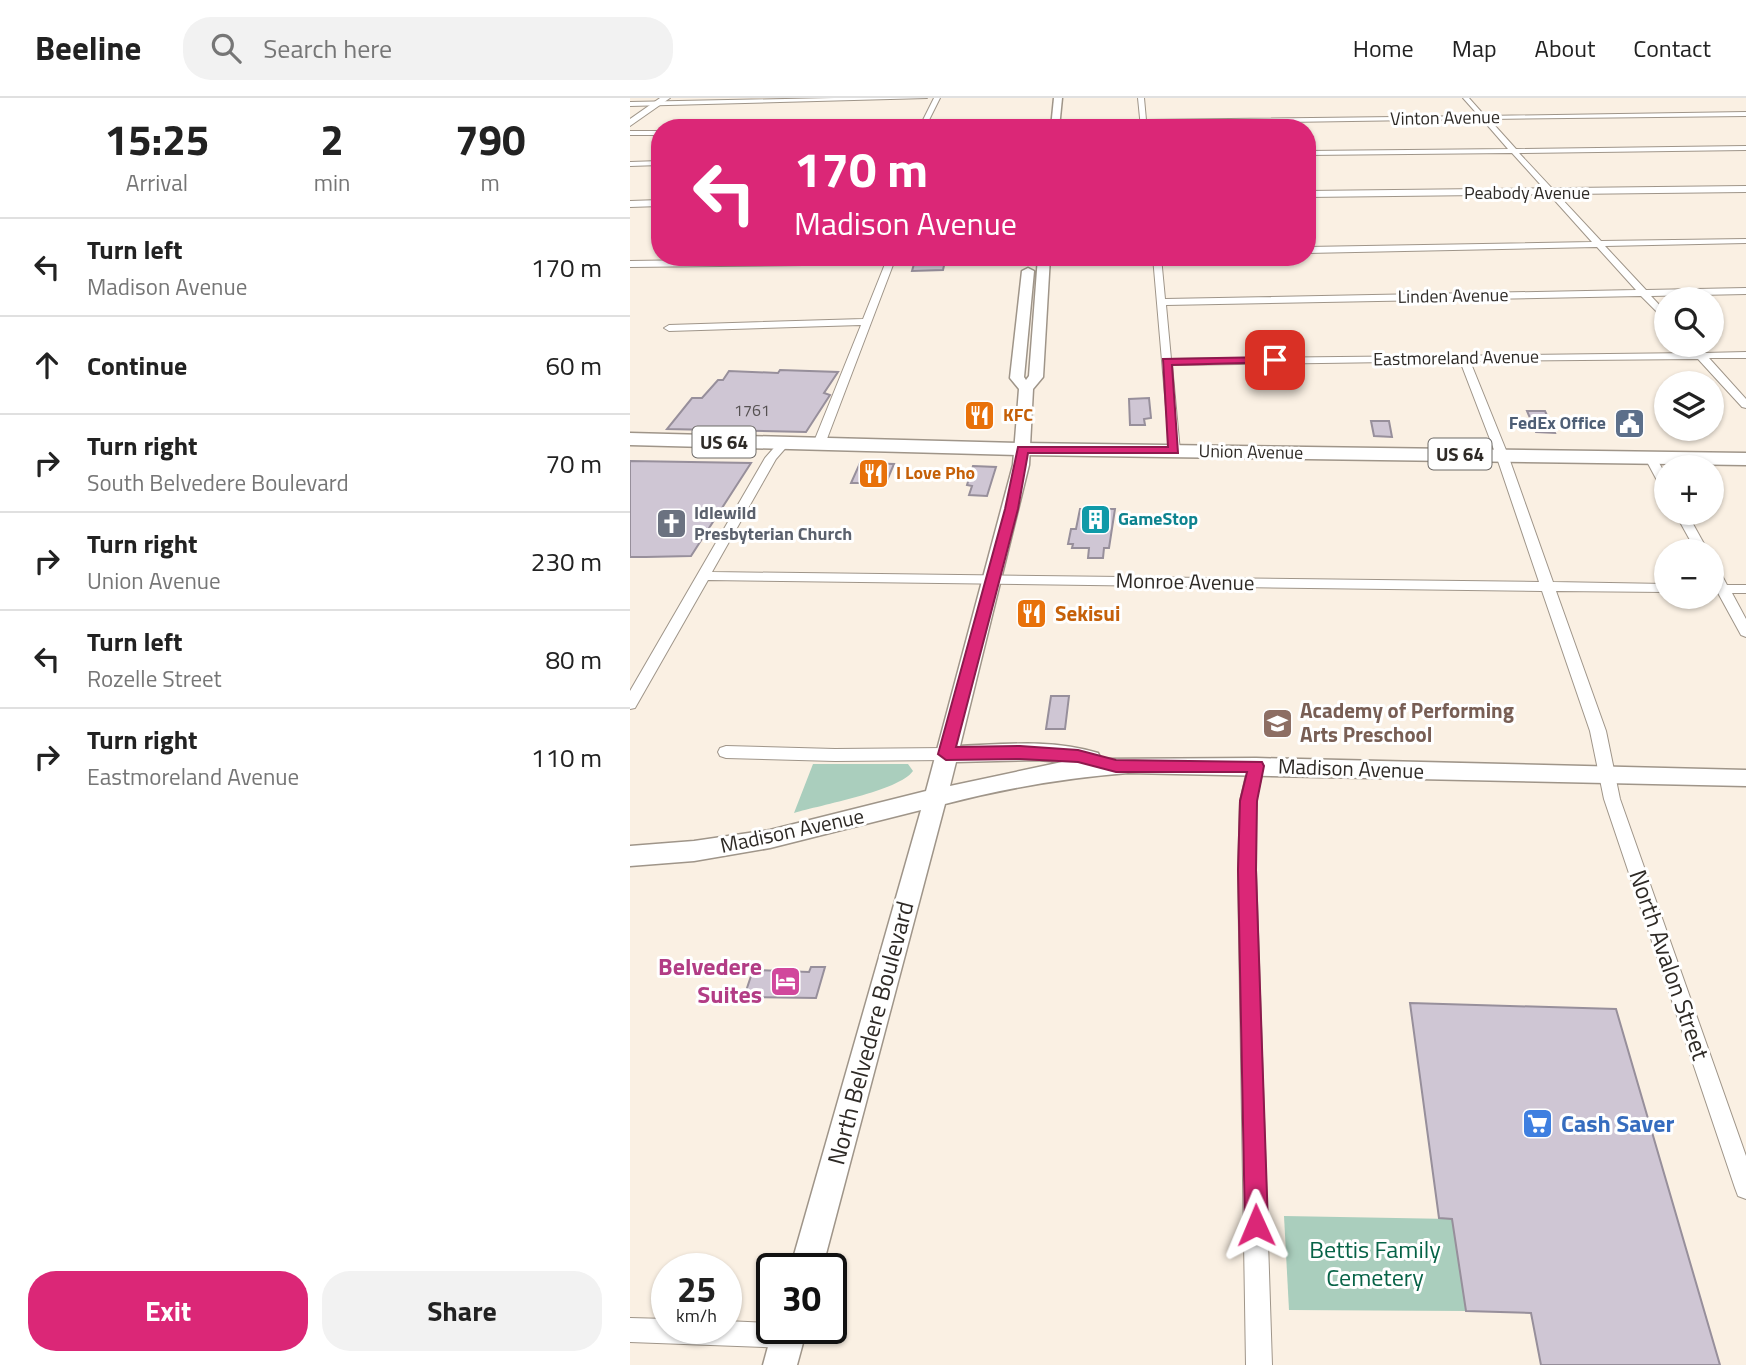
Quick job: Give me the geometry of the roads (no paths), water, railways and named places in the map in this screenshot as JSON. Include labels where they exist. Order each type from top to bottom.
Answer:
[{"type":"main road","points":[[630,123],[663,101]]},
{"type":"main road","name":"Peabody Avenue","points":[[1316,194],[1746,189]]},
{"type":"main road","points":[[630,204],[651,204]]},
{"type":"main road","name":"Union Avenue","points":[[630,439],[1023,449],[1746,458]]},
{"type":"street","points":[[630,104],[663,101],[923,98]]},
{"type":"street","points":[[926,119],[937,98]]},
{"type":"street","points":[[1056,119],[1058,98]]},
{"type":"street","points":[[1141,98],[1143,119]]},
{"type":"street","points":[[1466,98],[1654,304]]},
{"type":"street","name":"Vinton Avenue","points":[[1316,121],[1746,114]]},
{"type":"street","points":[[630,133],[651,132]]},
{"type":"street","points":[[1316,153],[1746,148]]},
{"type":"street","points":[[630,164],[651,163]]},
{"type":"street","points":[[1316,250],[1746,241]]},
{"type":"street","points":[[632,266],[651,265]]},
{"type":"street","points":[[819,444],[888,266]]},
{"type":"street","points":[[1029,266],[1017,378],[1026,388],[1035,377],[1043,266]]},
{"type":"street","points":[[1158,266],[1174,451]]},
{"type":"street","name":"Linden Avenue","points":[[1161,302],[1746,291]]},
{"type":"street","points":[[669,328],[865,322]]},
{"type":"street","name":"Eastmoreland Avenue","points":[[1167,362],[1654,355]]},
{"type":"street","name":"Eastmoreland Avenue","points":[[1724,355],[1746,355]]},
{"type":"street","points":[[1702,357],[1746,405]]},
{"type":"street","name":"North Avalon Street","points":[[1464,358],[1502,455],[1600,740],[1612,799],[1746,1188]]},
{"type":"street","name":"North Belvedere Boulevard","points":[[810,1253],[904,918],[994,579],[1021,465],[1026,388]]},
{"type":"street","points":[[630,704],[771,457],[784,443]]},
{"type":"street","points":[[1651,458],[1654,464]]},
{"type":"street","name":"Monroe Avenue","points":[[705,576],[1654,588]]},
{"type":"street","points":[[1724,589],[1746,589]]},
{"type":"street","points":[[1724,599],[1746,632]]},
{"type":"street","points":[[726,751],[835,755],[1020,752],[1078,756],[1116,766]]},
{"type":"street","name":"Madison Avenue","points":[[630,856],[694,851],[770,839],[934,798],[1068,769],[1116,766],[1256,766],[1746,778]]},
{"type":"street","points":[[1256,766],[1248,801],[1247,870],[1259,1365]]},
{"type":"street","points":[[630,1330],[756,1340]]},
{"type":"place","name":"KFC","points":[[980,415]]},
{"type":"place","name":"FedEx Office","points":[[1629,423]]},
{"type":"place","name":"I Love Pho","points":[[873,473]]},
{"type":"place","name":"GameStop","points":[[1095,519]]},
{"type":"place","name":"Idlewild Presbyterian Church","points":[[671,523]]},
{"type":"place","name":"Sekisui","points":[[1032,614]]},
{"type":"place","name":"Academy of Performing Arts Preschool","points":[[1277,723]]},
{"type":"place","name":"Belvedere Suites","points":[[785,981]]},
{"type":"place","name":"Cash Saver","points":[[1538,1124]]},
{"type":"park label","name":"Bettis Family Cemetery","points":[[1375,1264]]}]
